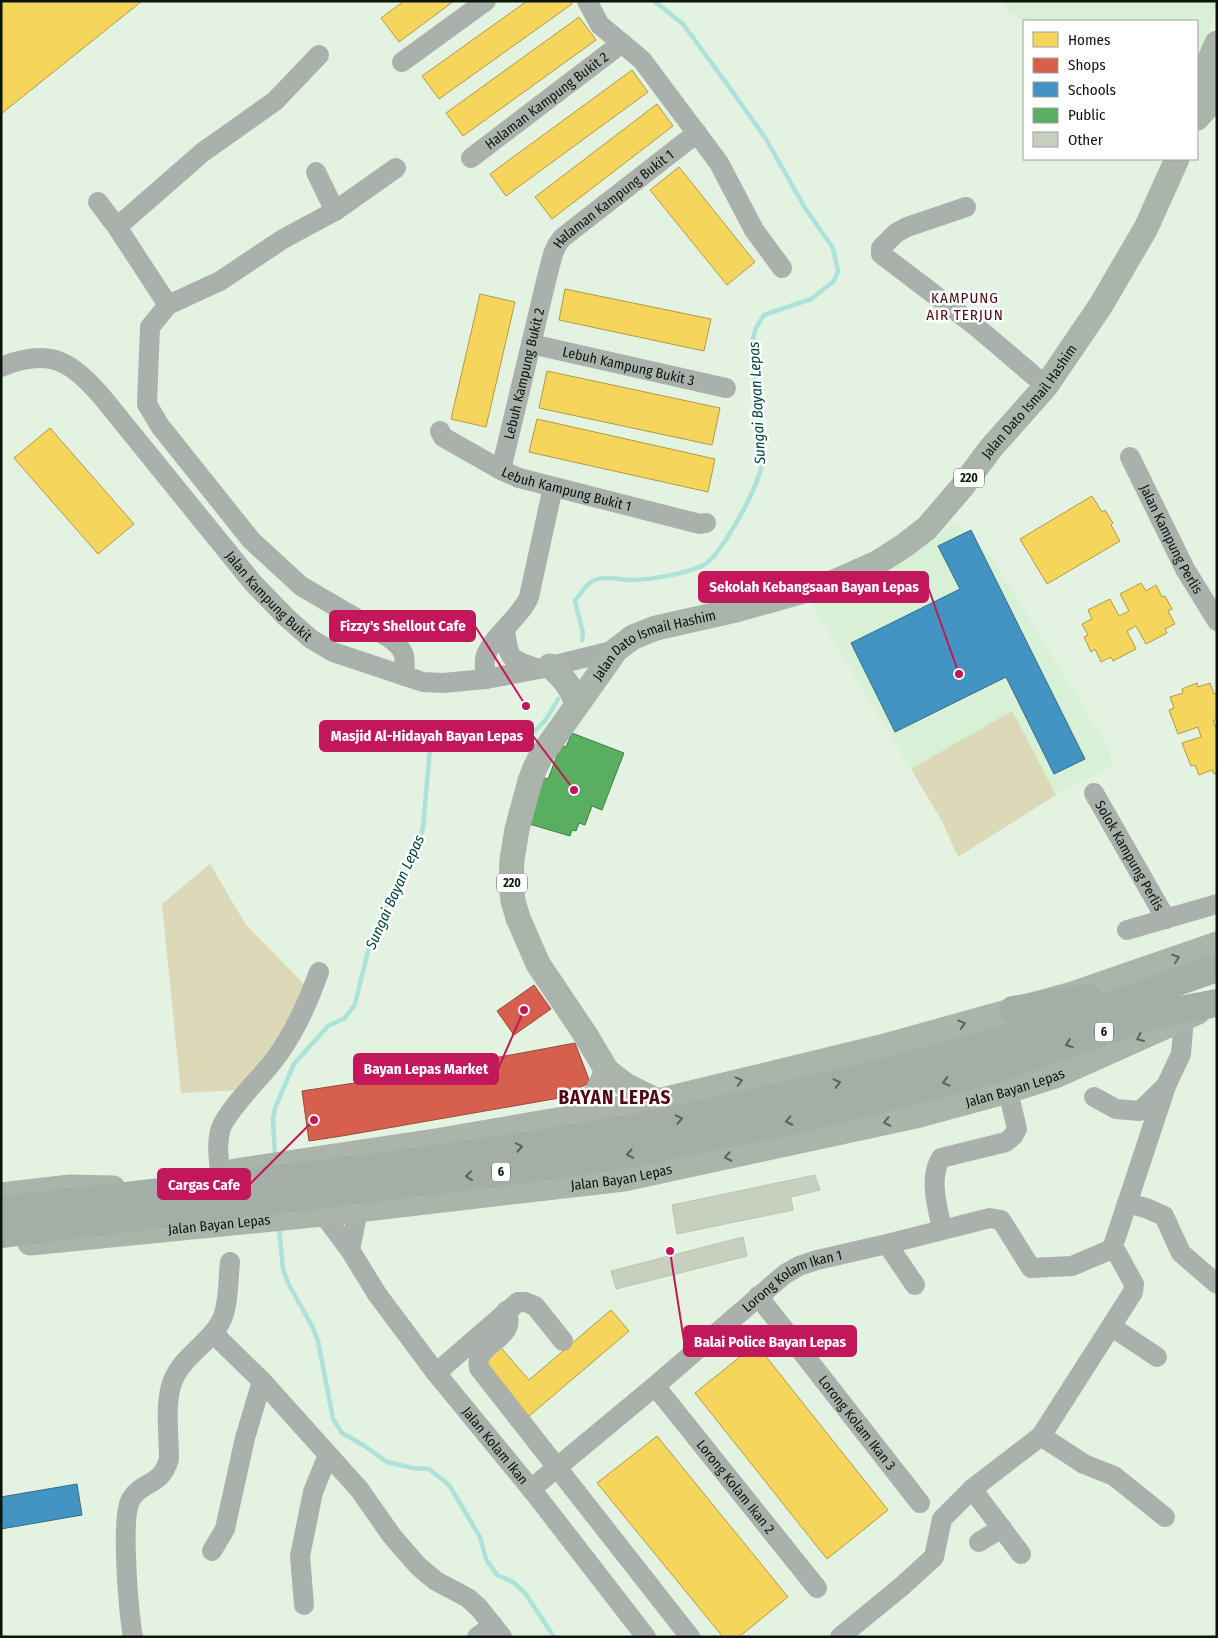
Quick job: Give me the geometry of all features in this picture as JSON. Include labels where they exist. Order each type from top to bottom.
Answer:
[{"type":"highway","points":[[1013,1010],[1090,997],[1212,969]]},
{"type":"highway","name":"Jalan Bayan Lepas","points":[[1,1210],[334,1172],[508,1149],[656,1124],[918,1064],[997,1068],[1117,1003],[1212,969]]},
{"type":"highway","name":"Jalan Bayan Lepas","points":[[1,1234],[493,1174],[626,1155],[805,1118],[997,1068],[1150,1016],[1216,1003]]},
{"type":"main road","points":[[1198,90],[1217,43]]},
{"type":"main road","points":[[1198,117],[1207,107],[1217,89]]},
{"type":"main road","name":"Jalan Dato Ismail Hashim","points":[[658,1101],[627,1086],[607,1070],[538,964],[518,918],[512,880],[514,845],[530,781],[542,756],[616,650],[633,637],[656,628],[814,590],[884,558],[927,528],[962,487],[991,448],[1046,386],[1101,305],[1146,228],[1177,160]]},
{"type":"main road","points":[[544,668],[568,683],[577,705]]},
{"type":"main road","points":[[1,1204],[92,1194],[114,1188],[220,1174],[400,1146],[658,1101],[881,1047],[1072,994],[1217,944]]},
{"type":"main road","name":"Jalan Bayan Lepas","points":[[1,1246],[323,1214],[624,1179],[920,1115],[997,1068],[1055,1076],[1216,1003]]},
{"type":"main road","points":[[574,1117],[598,1092],[607,1070]]},
{"type":"main road","points":[[435,1140],[426,1160],[426,1177],[428,1187],[441,1200]]},
{"type":"main road","points":[[400,1146],[413,1159],[416,1167],[414,1186],[407,1204]]},
{"type":"main road","points":[[1,1195],[70,1187],[114,1188]]},
{"type":"street","points":[[402,62],[486,1]]},
{"type":"street","points":[[587,1],[600,24],[642,60],[719,163],[754,230],[782,268]]},
{"type":"street","name":"Halaman Kampung Bukit 2","points":[[471,158],[622,44]]},
{"type":"street","points":[[117,227],[203,152],[275,101],[320,55]]},
{"type":"street","name":"Halaman Kampung Bukit 1","points":[[547,277],[553,254],[562,238],[697,133]]},
{"type":"street","points":[[396,168],[335,211],[283,239],[220,281],[168,305],[150,327],[147,404],[160,426],[251,540],[301,586],[399,645],[404,652],[406,661],[404,676]]},
{"type":"street","points":[[316,172],[335,211]]},
{"type":"street","points":[[98,202],[117,227],[168,305]]},
{"type":"street","points":[[966,207],[907,227],[896,234],[881,248],[880,252],[973,324],[1046,386]]},
{"type":"street","name":"Lebuh Kampung Bukit 2","points":[[501,470],[547,277]]},
{"type":"street","name":"Lebuh Kampung Bukit 3","points":[[531,344],[726,388]]},
{"type":"street","name":"Jalan Kampung Bukit","points":[[1,367],[21,360],[36,358],[53,359],[65,363],[78,372],[102,398],[253,583],[287,618],[311,639],[333,652],[423,682],[443,684],[486,679],[544,668],[616,650]]},
{"type":"street","name":"Lebuh Kampung Bukit 1","points":[[440,431],[443,437],[501,470],[519,478],[700,524],[706,523]]},
{"type":"street","name":"Jalan Kampung Perlis","points":[[1130,457],[1185,570],[1217,621]]},
{"type":"street","points":[[486,679],[485,659],[487,654],[505,629],[523,609],[529,597],[553,487]]},
{"type":"street","points":[[505,629],[508,650],[511,656],[517,662],[544,668]]},
{"type":"street","name":"Solok Kampung Perlis","points":[[1094,793],[1166,919]]},
{"type":"street","points":[[1127,930],[1217,904]]},
{"type":"street","points":[[220,1174],[218,1140],[222,1125],[272,1064],[292,1035],[310,997],[319,972]]},
{"type":"street","points":[[840,1637],[901,1587],[934,1556],[942,1519],[972,1489],[1041,1436],[1133,1292],[1134,1284],[1117,1252],[1112,1250],[1166,1086],[1181,1054],[1184,1019]]},
{"type":"street","points":[[942,1230],[934,1181],[936,1165],[941,1158],[1006,1142],[1013,1136],[1016,1129],[997,1068]]},
{"type":"street","points":[[1094,1097],[1116,1108],[1140,1111],[1166,1086]]},
{"type":"street","points":[[1127,1203],[1146,1208],[1164,1216],[1180,1253],[1217,1284]]},
{"type":"street","points":[[350,1250],[358,1210]]},
{"type":"street","name":"Jalan Kolam Ikan","points":[[323,1214],[350,1250],[377,1294],[436,1373],[531,1489],[646,1637]]},
{"type":"street","name":"Lorong Kolam Ikan 1","points":[[531,1489],[655,1386],[758,1296],[799,1266],[990,1218],[1001,1220],[1031,1268],[1072,1266],[1112,1250]]},
{"type":"street","points":[[887,1244],[915,1285]]},
{"type":"street","points":[[133,1637],[126,1578],[127,1513],[130,1501],[135,1494],[162,1476],[167,1467],[169,1459],[168,1399],[171,1386],[182,1364],[214,1332],[220,1322],[224,1311],[230,1262]]},
{"type":"street","name":"Lorong Kolam Ikan 3","points":[[758,1296],[920,1504]]},
{"type":"street","points":[[436,1373],[518,1302],[525,1302],[535,1306],[563,1341]]},
{"type":"street","points":[[506,1311],[510,1318],[507,1328],[480,1355],[477,1362],[479,1368],[690,1637]]},
{"type":"street","points":[[1112,1327],[1157,1358]]},
{"type":"street","points":[[214,1332],[227,1348],[262,1381],[359,1489],[392,1536],[418,1566],[436,1581],[468,1598],[479,1608],[491,1633]]},
{"type":"street","points":[[212,1551],[225,1529],[245,1438],[262,1381]]},
{"type":"street","name":"Lorong Kolam Ikan 2","points":[[655,1386],[817,1588]]},
{"type":"street","points":[[1041,1436],[1084,1464],[1114,1476],[1165,1516]]},
{"type":"street","points":[[304,1605],[300,1556],[313,1492],[328,1455]]},
{"type":"street","points":[[972,1489],[1021,1554]]},
{"type":"street","points":[[979,1542],[1002,1528]]},
{"type":"shaded area","points":[[1000,1],[1217,1],[1217,8],[1198,58],[1198,20],[1026,20],[1008,13]]},
{"type":"shaded area","points":[[956,522],[993,559],[1103,739],[1114,765],[1049,798],[958,857],[942,821],[808,598],[905,558]]},
{"type":"shaded area","points":[[1012,711],[1056,795],[958,857],[942,821],[911,769]]},
{"type":"shaded area","points":[[210,864],[246,925],[306,986],[300,1008],[242,1090],[181,1093],[162,904]]},
{"type":"building: Homes","points":[[1,1],[142,1],[1,114]]},
{"type":"building: Homes","points":[[404,1],[454,1],[399,42],[381,18]]},
{"type":"building: Homes","points":[[527,1],[570,1],[572,4],[439,99],[422,76]]},
{"type":"building: Homes","points":[[579,17],[596,40],[463,136],[446,113]]},
{"type":"building: Homes","points":[[632,70],[648,92],[506,196],[490,174]]},
{"type":"building: Homes","points":[[657,104],[673,126],[552,219],[535,197]]},
{"type":"building: Homes","points":[[679,167],[755,262],[727,285],[650,190]]},
{"type":"building: Homes","points":[[565,289],[711,319],[704,351],[559,320]]},
{"type":"building: Homes","points":[[480,294],[515,302],[486,427],[451,419]]},
{"type":"building: Homes","points":[[547,371],[720,408],[712,445],[539,408]]},
{"type":"building: Homes","points":[[537,419],[715,459],[708,492],[529,452]]},
{"type":"building: Homes","points":[[50,428],[134,524],[98,554],[14,458]]},
{"type":"building: Homes","points":[[1092,496],[1102,512],[1105,510],[1113,523],[1111,525],[1120,541],[1047,584],[1020,539]]},
{"type":"building: Homes","points":[[1141,583],[1146,591],[1156,585],[1162,597],[1165,596],[1172,609],[1168,611],[1175,624],[1165,629],[1167,633],[1146,644],[1136,626],[1127,631],[1136,649],[1113,661],[1111,657],[1101,662],[1095,649],[1091,652],[1084,637],[1088,635],[1082,624],[1092,619],[1088,610],[1110,599],[1119,616],[1129,611],[1120,594]]},
{"type":"building: Homes","points":[[1197,683],[1198,687],[1210,683],[1214,694],[1217,693],[1217,719],[1213,721],[1217,730],[1217,773],[1214,774],[1212,770],[1199,775],[1195,765],[1191,766],[1182,743],[1201,737],[1198,727],[1178,734],[1169,710],[1174,708],[1170,697],[1183,693],[1182,689]]},
{"type":"building: Homes","points":[[611,1310],[629,1331],[528,1417],[478,1359],[497,1343],[529,1380]]},
{"type":"building: Homes","points":[[756,1344],[888,1510],[827,1559],[695,1393]]},
{"type":"building: Homes","points":[[657,1436],[788,1597],[739,1637],[723,1637],[597,1483]]},
{"type":"building: Shops","points":[[534,985],[551,1009],[514,1035],[497,1011]]},
{"type":"building: Shops","points":[[575,1043],[590,1082],[565,1097],[309,1141],[302,1091],[387,1078]]},
{"type":"building: Schools","points":[[971,530],[1085,759],[1054,774],[1006,677],[895,732],[851,643],[960,589],[938,546]]},
{"type":"building: Schools","points":[[77,1484],[82,1515],[1,1529],[1,1497]]},
{"type":"building: Public","points":[[572,733],[624,753],[602,810],[592,806],[585,825],[579,823],[576,831],[572,830],[570,836],[526,823],[542,777],[548,779],[561,745],[566,747]]},
{"type":"building: Other","points":[[815,1175],[820,1190],[791,1197],[793,1210],[677,1234],[672,1205]]},
{"type":"building: Other","points":[[743,1237],[747,1256],[616,1289],[611,1271]]},
{"type":"waterway","name":"Sungai Bayan Lepas","points":[[582,640],[583,633],[575,601],[594,580],[604,578],[639,580],[682,573],[702,566],[711,560],[718,551],[747,504],[762,466],[752,341],[756,328],[764,315],[811,299],[834,281],[838,271],[833,248],[805,208],[766,139],[683,24],[654,1]]},
{"type":"waterway","name":"Sungai Bayan Lepas","points":[[275,1157],[273,1119],[275,1108],[294,1064],[328,1026],[345,1018],[355,1004],[371,939],[415,853],[423,828],[430,748],[434,742],[460,734],[510,739],[529,734],[544,722],[558,699]]},
{"type":"waterway","name":"Sungai Bayan Lepas","points":[[279,1227],[283,1269],[288,1283],[312,1326],[318,1341],[333,1419],[342,1433],[387,1462],[413,1468],[429,1469],[449,1485],[480,1537],[486,1559],[497,1575],[513,1582],[525,1593],[554,1637]]},
{"type":"place","name":"Sekolah Kebangsaan Bayan Lepas","points":[[959,674]]},
{"type":"place","name":"Fizzy's Shellout Cafe","points":[[526,706]]},
{"type":"place","name":"Masjid Al-Hidayah Bayan Lepas","points":[[574,790]]},
{"type":"place","name":"Bayan Lepas Market","points":[[524,1010]]},
{"type":"place","name":"Cargas Cafe","points":[[314,1120]]},
{"type":"place","name":"Balai Police Bayan Lepas","points":[[670,1251]]},
{"type":"district","name":"KAMPUNG AIR TERJUN","points":[[965,306]]},
{"type":"district","name":"BAYAN LEPAS","points":[[615,1097]]}]
